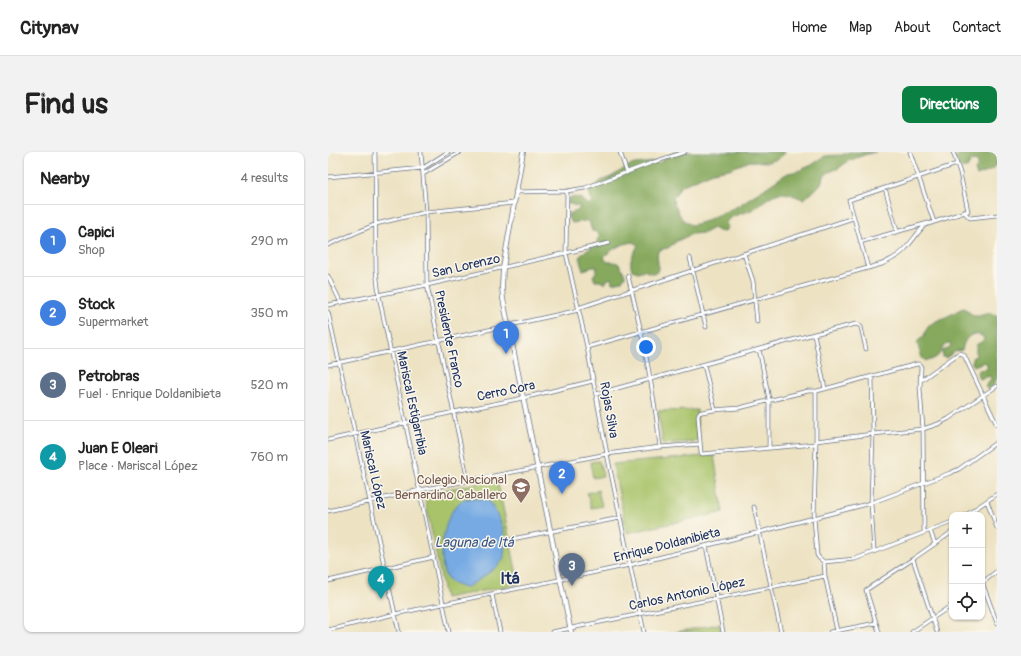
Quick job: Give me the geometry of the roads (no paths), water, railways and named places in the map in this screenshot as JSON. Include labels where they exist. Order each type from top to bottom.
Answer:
[{"type":"main road","points":[[523,152],[503,268],[503,299],[570,630]]},
{"type":"street","name":"Mariscal Estigarribia","points":[[375,152],[376,270],[379,296],[449,632]]},
{"type":"street","name":"Presidente Franco","points":[[422,152],[426,212],[428,285],[468,481]]},
{"type":"street","points":[[328,177],[423,168],[448,152]]},
{"type":"street","points":[[423,174],[460,152]]},
{"type":"street","points":[[620,152],[627,173]]},
{"type":"street","points":[[515,192],[567,191],[585,188],[685,152]]},
{"type":"street","points":[[910,152],[932,222]]},
{"type":"street","points":[[587,347],[882,264],[898,256],[925,225],[968,211],[953,152]]},
{"type":"street","points":[[868,268],[849,200],[957,164]]},
{"type":"street","points":[[885,188],[897,231]]},
{"type":"street","name":"Rojas Silva","points":[[567,191],[566,253],[594,381],[607,454],[644,632]]},
{"type":"street","points":[[328,245],[376,224],[426,212],[514,203]]},
{"type":"street","points":[[964,212],[970,218],[997,215]]},
{"type":"street","points":[[328,365],[579,309],[853,218]]},
{"type":"street","points":[[860,242],[932,222]]},
{"type":"street","name":"San Lorenzo","points":[[328,305],[379,296],[609,243]]},
{"type":"street","points":[[744,254],[753,281],[757,322]]},
{"type":"street","points":[[690,258],[706,328]]},
{"type":"street","points":[[328,276],[341,303]]},
{"type":"street","points":[[628,276],[641,331],[650,379],[658,424],[660,447]]},
{"type":"street","name":"Mariscal López","points":[[328,312],[399,632]]},
{"type":"street","points":[[596,394],[814,334],[856,324],[859,324],[862,330],[866,349]]},
{"type":"street","points":[[814,334],[825,389]]},
{"type":"street","points":[[759,350],[770,401],[769,448]]},
{"type":"street","points":[[920,381],[961,353],[964,355],[997,425]]},
{"type":"street","points":[[924,532],[923,429],[920,381],[921,367],[919,364],[825,389],[808,391],[739,408],[699,413],[700,444],[702,454],[769,448],[923,429],[948,419],[997,386]]},
{"type":"street","points":[[704,365],[715,410]]},
{"type":"street","points":[[872,376],[873,434],[871,503],[874,552]]},
{"type":"street","name":"Cerro Cora","points":[[328,440],[523,398],[594,381]]},
{"type":"street","points":[[816,391],[814,518],[817,556],[819,558],[824,562],[855,559],[949,523]]},
{"type":"street","name":"Enrique Doldanibieta","points":[[328,630],[395,614],[630,565],[871,503],[950,474],[997,442]]},
{"type":"street","points":[[328,511],[420,490],[607,454],[660,447],[700,444]]},
{"type":"street","points":[[970,512],[997,494]]},
{"type":"street","points":[[987,501],[997,528]]},
{"type":"street","points":[[754,507],[780,632]]},
{"type":"street","points":[[512,539],[620,518]]},
{"type":"street","points":[[930,530],[935,544]]},
{"type":"street","points":[[879,632],[866,590],[949,534]]},
{"type":"street","points":[[706,546],[723,632]]},
{"type":"street","points":[[328,581],[434,557]]},
{"type":"street","points":[[913,559],[937,632]]},
{"type":"street","points":[[824,562],[825,576],[837,630]]},
{"type":"street","points":[[985,581],[997,572]]},
{"type":"street","name":"Carlos Antonio López","points":[[552,632],[570,630],[825,576]]},
{"type":"street","points":[[982,584],[997,624]]},
{"type":"street","points":[[492,594],[500,632]]},
{"type":"street","points":[[912,632],[949,607]]},
{"type":"street","points":[[830,632],[876,622]]},
{"type":"water","name":"Laguna de Itá","points":[[469,498],[489,501],[502,526],[505,546],[503,560],[485,576],[465,588],[448,580],[444,573],[442,552],[448,519],[460,502]]},
{"type":"place","name":"Capici","points":[[506,354]]},
{"type":"place","name":"Stock","points":[[562,494]]},
{"type":"place","name":"Colegio Nacional Bernardino Caballero","points":[[521,504]]},
{"type":"place","name":"Petrobras","points":[[572,586]]},
{"type":"place","name":"Juan E Oleari","points":[[381,599]]},
{"type":"district","name":"Itá","points":[[510,578]]}]
